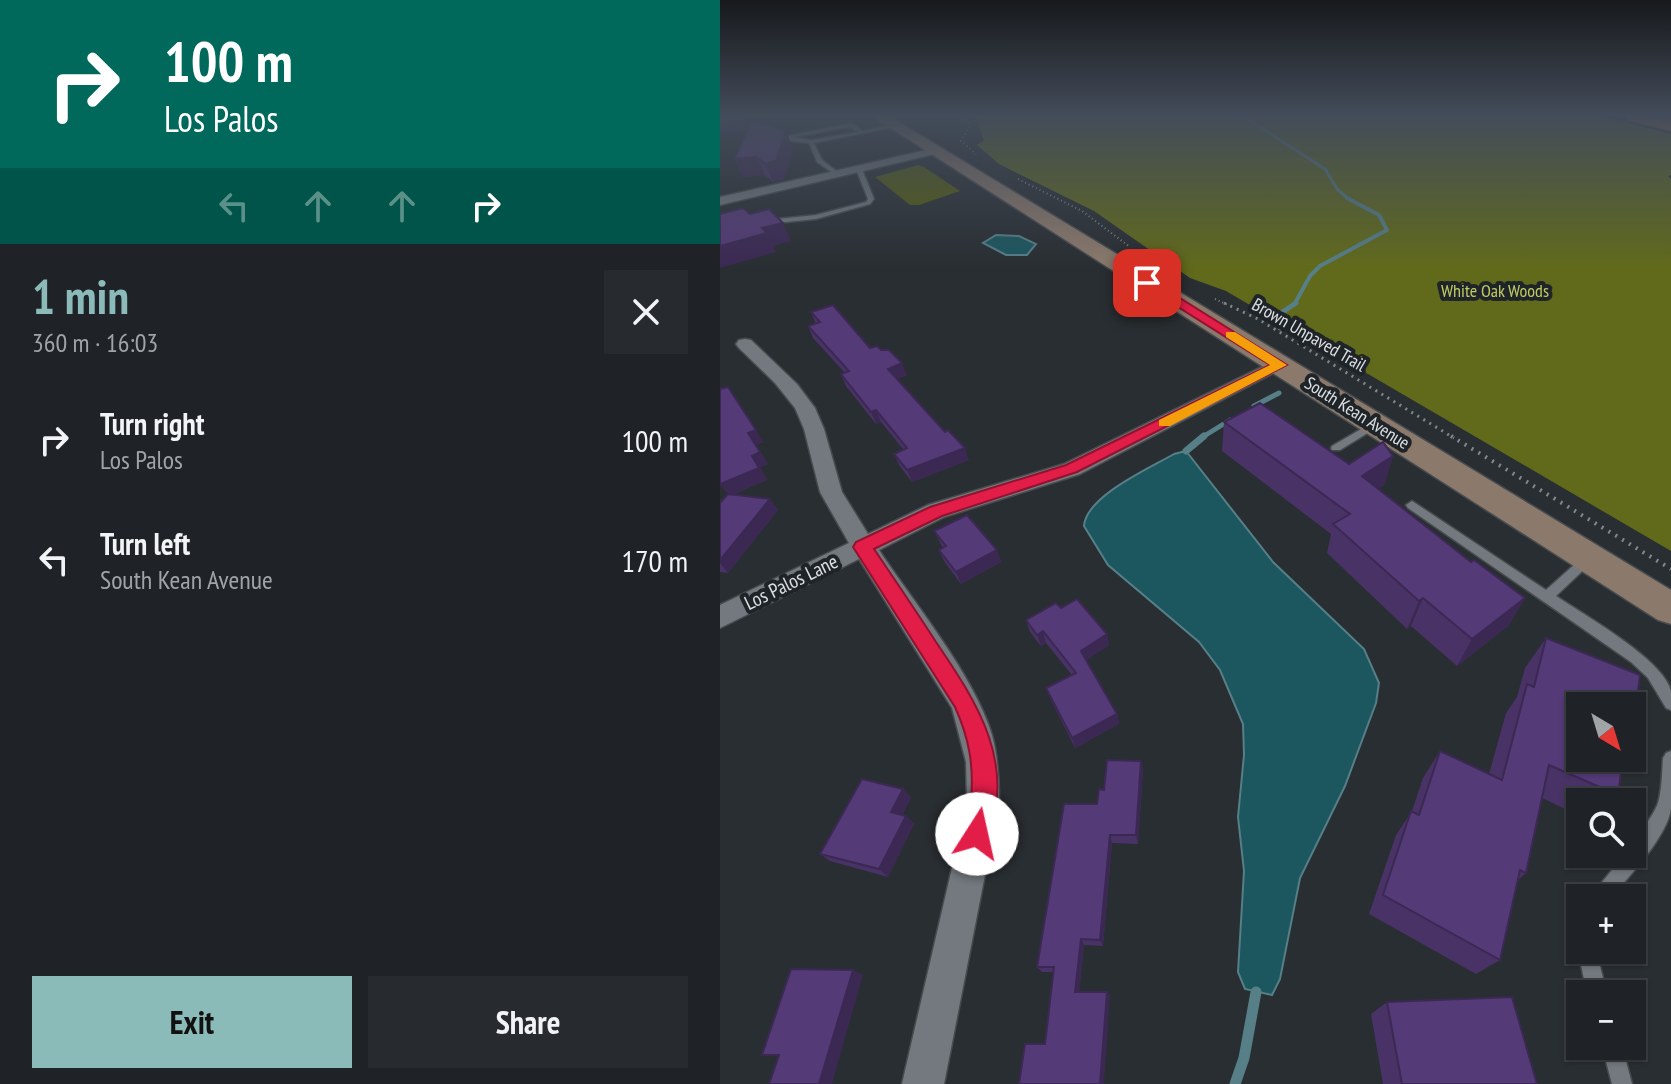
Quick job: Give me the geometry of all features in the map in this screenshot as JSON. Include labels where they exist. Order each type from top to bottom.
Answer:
[{"type":"street","points":[[720,201],[869,167]]},
{"type":"street","name":"South Kean Avenue","points":[[960,167],[1671,609]]},
{"type":"street","points":[[745,344],[805,409],[814,431],[827,485],[862,547],[963,700],[977,729],[984,757],[983,803],[923,1084]]},
{"type":"street","name":"Los Palos Lane","points":[[720,617],[936,511],[1072,469],[1280,365]]},
{"type":"lane","points":[[827,167],[837,174]]},
{"type":"lane","points":[[756,222],[816,217],[868,203],[871,199],[859,169]]},
{"type":"lane","points":[[1336,448],[1375,424]]},
{"type":"lane","points":[[1412,505],[1636,658],[1653,674],[1671,703]]},
{"type":"lane","points":[[1548,596],[1589,558]]},
{"type":"lane","points":[[1611,884],[1660,818],[1667,800],[1671,758]]},
{"type":"lane","points":[[1616,1060],[1622,1084]]},
{"type":"path","points":[[1015,178],[1082,211],[1132,248]]},
{"type":"path","name":"Brown Unpaved Trail","points":[[1207,295],[1258,319],[1671,569]]},
{"type":"green space","points":[[923,167],[960,191],[919,205],[910,205],[875,177]]},
{"type":"green space","name":"White Oak Woods","points":[[1004,167],[1671,167],[1671,175],[1668,176],[1671,179],[1671,551],[1226,291],[1190,278],[1094,211]]},
{"type":"water","points":[[996,235],[1019,236],[1036,244],[1027,255],[1006,255],[983,243]]},
{"type":"water","points":[[1186,451],[1273,562],[1364,649],[1379,683],[1376,703],[1345,786],[1300,878],[1280,979],[1272,995],[1245,989],[1238,972],[1244,871],[1238,817],[1244,755],[1243,724],[1220,670],[1199,642],[1108,565],[1084,526],[1087,515],[1107,494],[1174,454]]},
{"type":"building","points":[[743,208],[750,214],[769,209],[783,223],[762,228],[767,233],[720,246],[720,214]]},
{"type":"building","points":[[833,305],[870,348],[877,346],[881,350],[889,350],[902,363],[888,369],[945,432],[948,430],[965,448],[907,470],[894,454],[907,448],[876,410],[871,412],[841,374],[849,371],[808,326],[820,322],[811,312]]},
{"type":"building","points":[[728,387],[756,430],[748,433],[760,452],[752,456],[759,468],[720,484],[720,389]]},
{"type":"building","points":[[1260,403],[1349,464],[1383,442],[1393,456],[1362,476],[1471,562],[1474,560],[1525,598],[1472,639],[1423,598],[1419,601],[1333,524],[1350,514],[1224,422]]},
{"type":"building","points":[[728,494],[770,499],[720,560],[720,503]]},
{"type":"building","points":[[967,515],[997,550],[956,572],[939,550],[946,546],[934,531]]},
{"type":"building","points":[[1077,599],[1107,634],[1081,651],[1117,714],[1072,738],[1046,688],[1076,673],[1043,631],[1037,635],[1026,620],[1056,603],[1061,608]]},
{"type":"building","points":[[1546,638],[1640,675],[1638,692],[1566,692],[1566,772],[1621,772],[1619,788],[1602,788],[1549,765],[1526,873],[1520,870],[1500,960],[1383,895],[1411,811],[1419,815],[1440,751],[1502,780],[1527,684],[1534,687]]},
{"type":"building","points":[[1107,760],[1141,761],[1136,835],[1110,835],[1100,940],[1081,939],[1075,992],[1107,992],[1100,1084],[1019,1084],[1025,1044],[1045,1044],[1054,967],[1037,967],[1064,804],[1097,804],[1099,789],[1104,790]]},
{"type":"building","points":[[862,779],[903,789],[891,812],[906,816],[879,869],[820,854]]},
{"type":"building","points":[[791,969],[853,970],[819,1084],[769,1084],[779,1055],[762,1055]]},
{"type":"building","points":[[1512,997],[1537,1084],[1402,1084],[1387,1002]]},
{"type":"waterway","points":[[1321,167],[1349,199]]},
{"type":"waterway","points":[[1295,304],[1310,276],[1320,266],[1387,230],[1379,215],[1349,199]]},
{"type":"waterway","points":[[1280,328],[1278,315],[1295,304]]},
{"type":"waterway","points":[[1254,406],[1279,393]]},
{"type":"waterway","points":[[1203,437],[1230,420]]},
{"type":"waterway","points":[[1186,451],[1203,437]]},
{"type":"waterway","points":[[1235,1084],[1244,1058],[1256,992]]},
{"type":"slow traffic","points":[[1164,423],[1280,365],[1231,334]]},
{"type":"route","points":[[977,834],[983,803],[984,757],[977,729],[963,700],[862,547],[936,511],[1072,469],[1280,365],[1147,283]]}]
